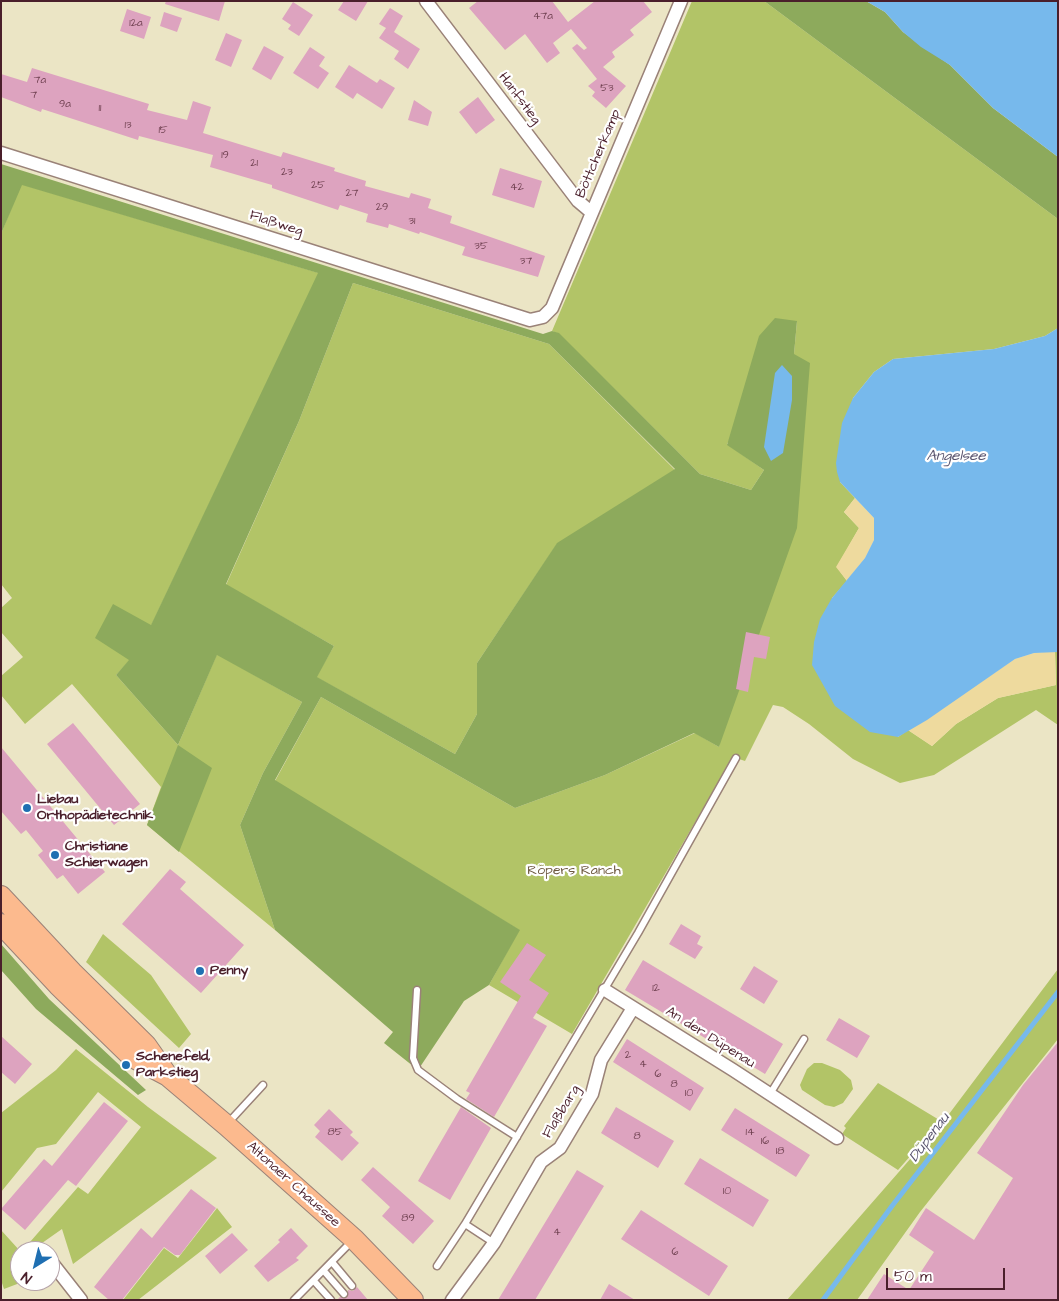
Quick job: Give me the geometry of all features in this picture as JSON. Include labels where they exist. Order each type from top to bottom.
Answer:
[{"type":"main road","name":"Altonaer Chaussee","points":[[1,896],[72,972],[146,1045],[168,1076]]},
{"type":"main road","name":"Altonaer Chaussee","points":[[1,924],[58,985],[132,1057],[168,1076],[226,1126],[354,1239],[413,1300]]},
{"type":"street","name":"Hanfstieg","points":[[426,1],[578,201],[591,212]]},
{"type":"street","name":"Böttcherkamp","points":[[543,317],[552,308],[681,1]]},
{"type":"street","name":"Flaßweg","points":[[1,153],[530,320],[543,317]]},
{"type":"street","points":[[605,990],[633,1008]]},
{"type":"street","name":"An der Düpenau","points":[[633,1008],[836,1138]]},
{"type":"street","name":"Flaßbarg","points":[[452,1300],[494,1243],[540,1162],[560,1148],[570,1132],[592,1094],[601,1060],[633,1008]]},
{"type":"street","points":[[60,1273],[81,1300]]},
{"type":"lane","name":"Flaßbarg","points":[[437,1266],[465,1224],[605,990],[736,758]]},
{"type":"lane","points":[[417,990],[413,1058],[418,1070],[457,1099],[517,1137]]},
{"type":"lane","points":[[770,1094],[804,1039]]},
{"type":"lane","points":[[226,1126],[263,1085]]},
{"type":"lane","points":[[465,1224],[494,1243]]},
{"type":"lane","points":[[294,1300],[354,1239]]},
{"type":"lane","points":[[332,1262],[352,1286]]},
{"type":"lane","points":[[324,1271],[344,1294]]},
{"type":"lane","points":[[314,1281],[331,1300]]},
{"type":"green space","name":"Röpers Ranch","points":[[692,1],[764,1],[1058,219],[1058,328],[1045,336],[994,349],[893,359],[874,372],[853,398],[840,482],[855,498],[844,512],[859,528],[837,567],[847,581],[832,598],[898,737],[908,730],[932,746],[956,724],[998,698],[1056,685],[1055,651],[1058,652],[1058,725],[1036,710],[934,775],[900,783],[853,759],[809,724],[783,707],[773,705],[745,761],[733,757],[572,1034],[489,985],[519,930],[275,781],[321,697],[515,808],[605,775],[695,733],[719,747],[794,354],[797,321],[727,444],[764,470],[751,490],[700,474],[559,334],[552,331]]},
{"type":"green space","points":[[764,1],[866,1],[885,12],[903,32],[950,65],[993,108],[1058,157],[1058,219]]},
{"type":"green space","points":[[1,164],[543,334],[552,331],[559,333],[700,474],[751,490],[764,470],[727,445],[759,336],[775,318],[797,321],[794,354],[810,363],[797,528],[719,747],[694,733],[605,775],[515,808],[321,697],[275,780],[520,930],[489,985],[464,1001],[418,1070],[384,1043],[393,1032],[275,930],[240,825],[263,773],[302,702],[217,655],[178,745],[116,675],[129,660],[95,638],[113,604],[151,625],[318,273],[22,185],[1,234]],"holes":[[[353,283],[549,344],[675,469],[557,543],[477,663],[477,714],[455,754],[317,677],[334,646],[226,584],[299,421]]]},
{"type":"green space","points":[[21,184],[319,273],[151,626],[129,661],[116,675],[178,745],[217,654],[302,702],[263,773],[240,825],[275,930],[147,825],[161,787],[72,684],[25,724],[1,695],[1,676],[23,657],[1,632],[1,608],[12,598],[1,584],[1,234]]},
{"type":"green space","points":[[353,283],[549,344],[675,470],[557,544],[477,663],[477,714],[455,754],[316,677],[334,646],[226,585],[299,421]]},
{"type":"green space","points":[[178,745],[212,768],[179,852],[147,825]]},
{"type":"green space","points":[[103,934],[151,975],[191,1034],[179,1048],[86,962]]},
{"type":"green space","points":[[1,944],[49,999],[146,1090],[138,1095],[36,1009],[1,970]]},
{"type":"green space","points":[[1058,969],[1058,1039],[920,1212],[857,1300],[787,1300],[946,1118]]},
{"type":"green space","points":[[76,1049],[148,1107],[217,1158],[73,1264],[62,1229],[45,1241],[31,1241],[78,1187],[88,1194],[141,1127],[98,1092],[56,1144],[37,1148],[1,1192],[1,1113],[56,1070]]},
{"type":"green space","points":[[814,1063],[822,1063],[840,1070],[851,1080],[853,1089],[843,1103],[834,1107],[825,1105],[802,1090],[800,1085],[807,1069]]},
{"type":"green space","points":[[878,1083],[941,1121],[898,1170],[842,1134],[846,1128],[844,1126]]},
{"type":"green space","points":[[217,1208],[232,1227],[138,1300],[123,1300],[164,1248],[178,1258]]},
{"type":"green space","points":[[1,1230],[11,1241],[10,1287],[4,1289],[1,1280]]},
{"type":"sand","points":[[855,498],[874,518],[874,540],[865,558],[847,581],[836,567],[859,528],[844,512]]},
{"type":"sand","points":[[1055,651],[1056,685],[998,698],[956,724],[932,746],[908,730],[1015,659],[1034,653]]},
{"type":"water","points":[[866,1],[1058,1],[1058,157],[993,108],[950,65],[921,47],[903,32],[885,12]]},
{"type":"water","name":"Angelsee","points":[[1058,328],[1058,652],[1034,653],[1015,659],[927,720],[898,737],[870,732],[835,706],[812,665],[814,642],[820,619],[832,598],[865,558],[874,540],[874,518],[840,482],[837,472],[836,463],[842,423],[853,398],[874,372],[893,359],[994,349],[1045,336]]},
{"type":"water","points":[[782,365],[792,376],[792,400],[783,453],[771,461],[764,447],[775,373]]},
{"type":"building","points":[[166,1],[225,1],[219,21],[165,4]]},
{"type":"building","points":[[344,1],[368,1],[356,21],[338,10]]},
{"type":"building","points":[[478,1],[552,1],[568,22],[595,1],[643,1],[652,12],[630,30],[634,35],[612,52],[615,57],[603,67],[626,86],[606,108],[592,96],[595,92],[588,86],[597,79],[572,48],[577,44],[584,50],[587,48],[571,29],[553,43],[560,53],[547,63],[525,34],[505,50],[469,8]]},
{"type":"building","points":[[293,2],[313,15],[299,36],[288,29],[291,25],[282,19]]},
{"type":"building","points":[[390,8],[403,16],[394,32],[420,49],[408,69],[394,59],[399,51],[379,38],[386,28],[379,24]]},
{"type":"building","points":[[127,9],[151,17],[144,39],[120,31]]},
{"type":"building","points":[[164,12],[182,18],[177,32],[160,26]]},
{"type":"building","points":[[226,33],[242,40],[231,67],[215,60]]},
{"type":"building","points":[[264,46],[284,57],[271,80],[252,69]]},
{"type":"building","points":[[310,47],[325,57],[319,66],[329,73],[318,89],[293,73]]},
{"type":"building","points":[[349,65],[377,83],[380,79],[395,88],[382,109],[357,93],[353,99],[335,87]]},
{"type":"building","points":[[32,68],[149,104],[147,110],[187,120],[193,101],[211,107],[203,133],[281,157],[283,152],[335,168],[334,171],[366,181],[365,186],[409,198],[411,193],[431,199],[428,208],[452,216],[450,223],[545,256],[538,277],[462,255],[465,247],[420,232],[419,234],[389,224],[388,228],[366,222],[368,214],[340,205],[338,210],[272,188],[272,185],[210,167],[213,155],[139,136],[138,140],[42,109],[41,112],[1,97],[1,74],[27,82]]},
{"type":"building","points":[[478,97],[495,120],[476,134],[459,112]]},
{"type":"building","points":[[414,100],[432,112],[428,126],[408,120]]},
{"type":"building","points":[[500,168],[542,181],[534,208],[492,195]]},
{"type":"building","points":[[746,632],[770,637],[766,659],[754,657],[748,692],[736,689]]},
{"type":"building","points":[[73,723],[140,804],[114,825],[47,744]]},
{"type":"building","points":[[1,747],[105,872],[78,894],[63,875],[57,879],[38,855],[43,851],[26,830],[21,834],[1,811]]},
{"type":"building","points":[[170,869],[186,882],[180,889],[244,945],[201,993],[122,924]]},
{"type":"building","points":[[681,924],[701,936],[697,944],[703,947],[695,959],[669,944]]},
{"type":"building","points":[[527,943],[546,955],[529,980],[549,993],[533,1018],[547,1026],[494,1117],[466,1099],[470,1093],[466,1091],[521,996],[500,982]]},
{"type":"building","points":[[643,960],[783,1044],[765,1074],[625,990]]},
{"type":"building","points":[[754,966],[778,981],[764,1004],[740,989]]},
{"type":"building","points":[[839,1018],[870,1036],[857,1058],[826,1040]]},
{"type":"building","points":[[1,1036],[32,1064],[15,1084],[1,1072]]},
{"type":"building","points":[[627,1039],[704,1088],[690,1111],[613,1062]]},
{"type":"building","points":[[1058,1042],[1058,1300],[867,1300],[884,1274],[909,1290],[934,1252],[909,1235],[926,1208],[974,1240],[1013,1178],[977,1153],[1023,1085]]},
{"type":"building","points":[[104,1102],[128,1121],[76,1186],[68,1180],[25,1230],[1,1209],[44,1159],[52,1166]]},
{"type":"building","points":[[461,1107],[491,1128],[450,1200],[418,1181]]},
{"type":"building","points":[[616,1107],[674,1141],[658,1168],[601,1133]]},
{"type":"building","points":[[735,1108],[810,1155],[796,1177],[721,1130]]},
{"type":"building","points":[[329,1109],[353,1132],[350,1135],[359,1143],[342,1161],[315,1137],[320,1131],[314,1125]]},
{"type":"building","points":[[700,1158],[769,1200],[753,1227],[684,1184]]},
{"type":"building","points":[[373,1167],[434,1221],[413,1244],[382,1216],[390,1207],[361,1180]]},
{"type":"building","points":[[577,1170],[604,1186],[535,1300],[498,1300]]},
{"type":"building","points":[[191,1189],[216,1208],[180,1255],[175,1255],[164,1247],[122,1300],[109,1300],[94,1287],[141,1228],[152,1238]]},
{"type":"building","points":[[641,1210],[728,1266],[709,1296],[621,1239]]},
{"type":"building","points":[[291,1228],[308,1246],[296,1258],[299,1260],[268,1282],[254,1266],[280,1242],[278,1240]]},
{"type":"building","points":[[232,1233],[248,1250],[220,1274],[205,1256]]},
{"type":"building","points":[[609,1284],[635,1300],[600,1300]]},
{"type":"building","points":[[357,1287],[368,1300],[337,1300],[340,1297],[347,1298],[348,1290],[353,1291]]},
{"type":"waterway","name":"Düpenau","points":[[823,1300],[892,1206],[1058,992]]},
{"type":"place","name":"Liebau Orthopädietechnik","points":[[27,808]]},
{"type":"place","name":"Christiane Schierwagen","points":[[55,855]]},
{"type":"place","name":"Penny","points":[[200,971]]},
{"type":"place","name":"Schenefeld, Parkstieg","points":[[126,1065]]}]
